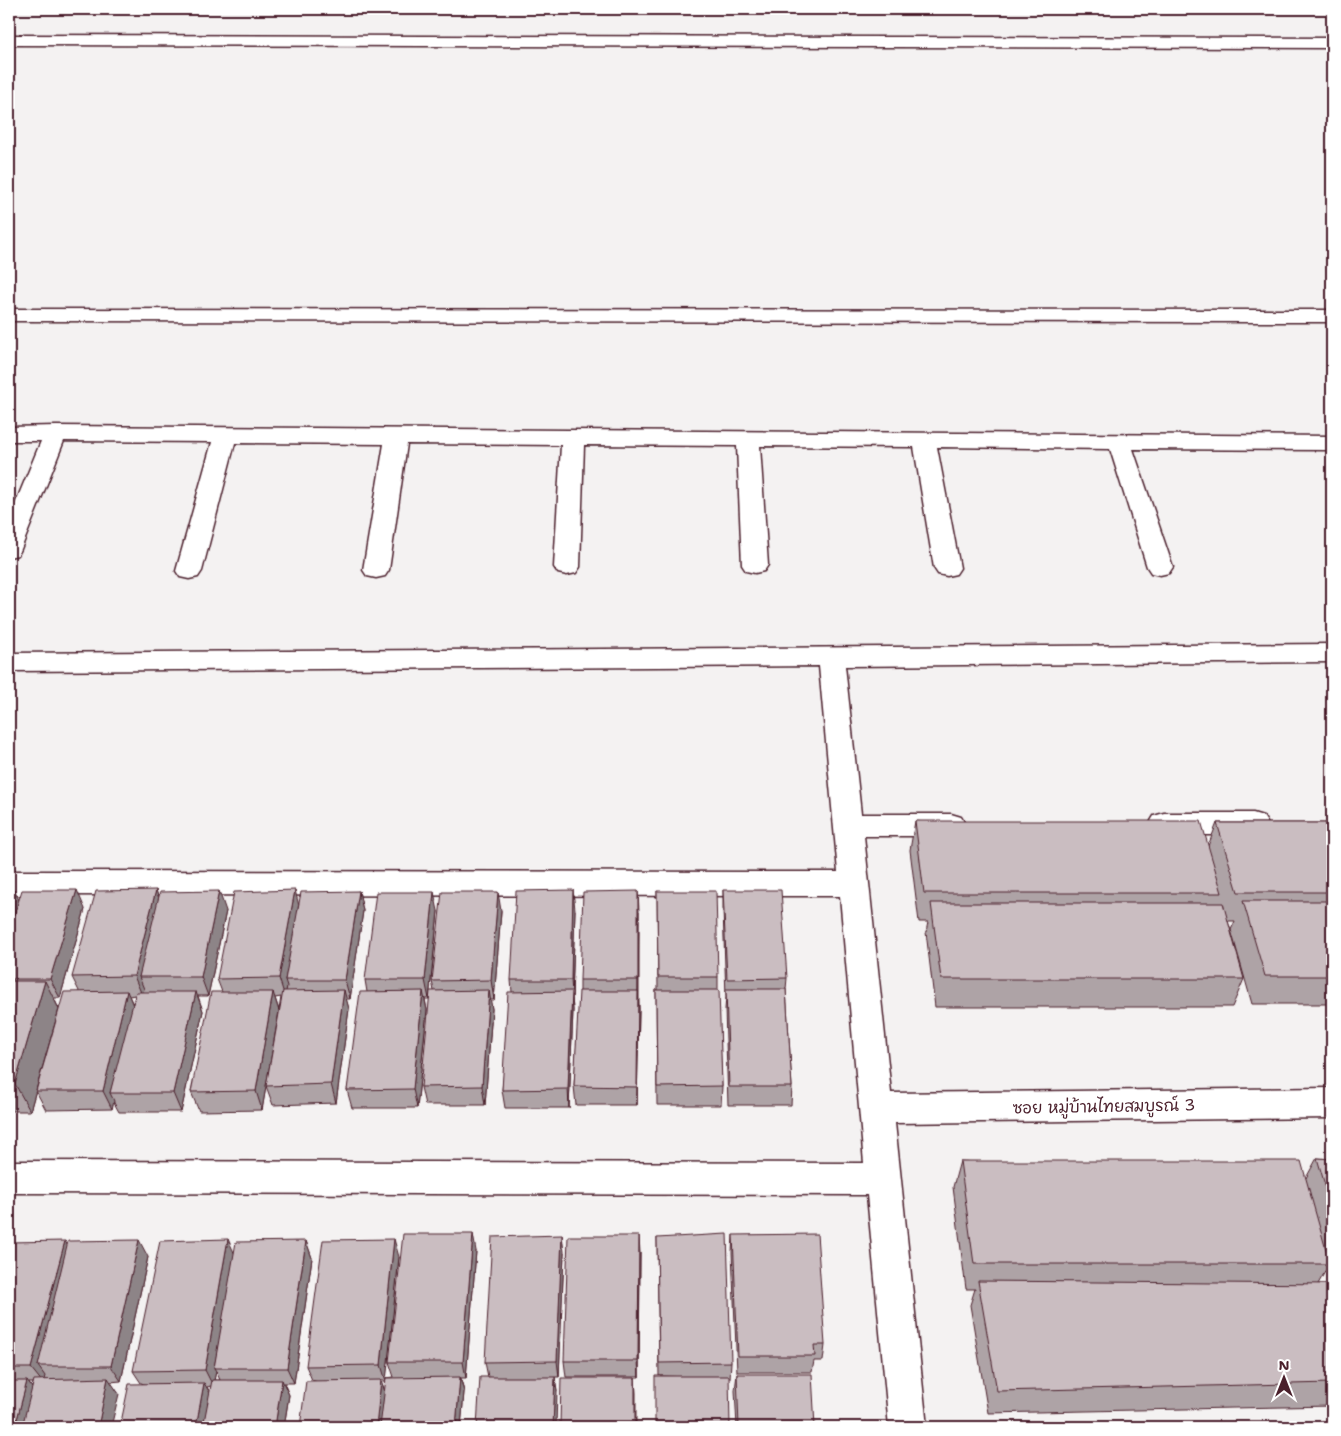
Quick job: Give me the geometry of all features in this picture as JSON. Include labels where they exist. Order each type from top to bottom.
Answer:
[{"type":"street","points":[[9,40],[1332,43]]},
{"type":"street","points":[[9,315],[1332,316]]},
{"type":"street","points":[[9,550],[56,433]]},
{"type":"street","points":[[9,434],[1119,441],[1330,448]]},
{"type":"street","points":[[189,571],[226,434]]},
{"type":"street","points":[[376,570],[397,436]]},
{"type":"street","points":[[567,567],[573,437]]},
{"type":"street","points":[[748,439],[755,565]]},
{"type":"street","points":[[924,440],[947,568]]},
{"type":"street","points":[[1119,441],[1160,567]]},
{"type":"street","points":[[9,662],[1332,653]]},
{"type":"street","points":[[831,656],[908,1427]]},
{"type":"street","points":[[1134,824],[1283,824]]},
{"type":"street","points":[[848,825],[976,825]]},
{"type":"street","points":[[9,884],[854,884]]},
{"type":"street","name":"ซอย หมู่บ้านไทยสมบูรณ์ 3","points":[[876,1108],[1332,1103]]},
{"type":"street","points":[[9,1177],[883,1179]]},
{"type":"building","points":[[915,821],[1201,821],[1222,893],[924,893]]},
{"type":"building","points":[[1217,823],[1332,823],[1332,892],[1238,892]]},
{"type":"building","points":[[9,890],[14,890],[9,907]]},
{"type":"building","points":[[22,890],[77,890],[50,979],[9,979],[9,931]]},
{"type":"building","points":[[156,890],[134,976],[72,977],[96,891]]},
{"type":"building","points":[[295,890],[279,978],[217,979],[234,892]]},
{"type":"building","points":[[573,890],[571,980],[511,980],[516,891]]},
{"type":"building","points":[[723,890],[781,890],[787,978],[727,979]]},
{"type":"building","points":[[219,891],[201,977],[139,977],[160,892]]},
{"type":"building","points":[[359,891],[345,980],[285,980],[301,892]]},
{"type":"building","points":[[638,891],[638,980],[580,980],[583,892]]},
{"type":"building","points":[[657,891],[716,891],[718,977],[658,977]]},
{"type":"building","points":[[376,892],[434,892],[425,980],[365,980]]},
{"type":"building","points":[[442,892],[498,892],[491,980],[432,981]]},
{"type":"building","points":[[1243,901],[1332,901],[1332,976],[1265,976]]},
{"type":"building","points":[[931,903],[1223,903],[1244,979],[941,979]]},
{"type":"building","points":[[9,981],[45,981],[15,1084],[9,1084]]},
{"type":"building","points":[[726,989],[786,989],[792,1087],[729,1087]]},
{"type":"building","points":[[344,990],[331,1084],[266,1086],[283,991]]},
{"type":"building","points":[[489,990],[482,1086],[421,1087],[430,991]]},
{"type":"building","points":[[656,990],[719,990],[722,1086],[657,1087]]},
{"type":"building","points":[[127,991],[103,1091],[36,1091],[64,992]]},
{"type":"building","points":[[423,991],[413,1089],[347,1090],[360,992]]},
{"type":"building","points":[[572,991],[568,1089],[502,1090],[508,992]]},
{"type":"building","points":[[579,991],[638,991],[637,1087],[574,1086]]},
{"type":"building","points":[[136,992],[196,992],[173,1093],[110,1093]]},
{"type":"building","points":[[211,992],[273,992],[256,1091],[191,1092]]},
{"type":"building","points":[[1317,1158],[1332,1159],[1332,1209]]},
{"type":"building","points":[[960,1161],[1301,1161],[1330,1264],[974,1264]]},
{"type":"building","points":[[403,1234],[473,1234],[463,1362],[389,1362]]},
{"type":"building","points":[[727,1234],[731,1362],[659,1363],[657,1238]]},
{"type":"building","points":[[817,1234],[825,1345],[814,1345],[815,1356],[738,1356],[733,1235]]},
{"type":"building","points":[[562,1235],[557,1361],[485,1362],[492,1237]]},
{"type":"building","points":[[568,1236],[639,1236],[638,1361],[564,1361]]},
{"type":"building","points":[[228,1239],[205,1370],[133,1371],[160,1241]]},
{"type":"building","points":[[394,1239],[381,1365],[306,1366],[323,1240]]},
{"type":"building","points":[[139,1240],[111,1366],[38,1366],[68,1241]]},
{"type":"building","points":[[65,1241],[31,1368],[9,1368],[9,1242]]},
{"type":"building","points":[[306,1241],[287,1368],[214,1368],[236,1242]]},
{"type":"building","points":[[978,1281],[1332,1284],[1332,1383],[997,1391]]},
{"type":"building","points":[[737,1374],[812,1374],[815,1427],[739,1427]]},
{"type":"building","points":[[655,1376],[729,1376],[730,1427],[655,1427]]},
{"type":"building","points":[[460,1377],[456,1427],[380,1427],[386,1378]]},
{"type":"building","points":[[480,1377],[555,1377],[553,1427],[477,1427]]},
{"type":"building","points":[[108,1378],[98,1427],[22,1427],[34,1380]]},
{"type":"building","points":[[561,1378],[635,1378],[635,1427],[560,1427]]},
{"type":"building","points":[[212,1380],[282,1380],[275,1427],[203,1427]]},
{"type":"building","points":[[381,1380],[376,1427],[300,1427],[306,1381]]},
{"type":"building","points":[[9,1381],[27,1381],[15,1427],[9,1427]]},
{"type":"building","points":[[204,1383],[196,1427],[120,1427],[129,1384]]}]
